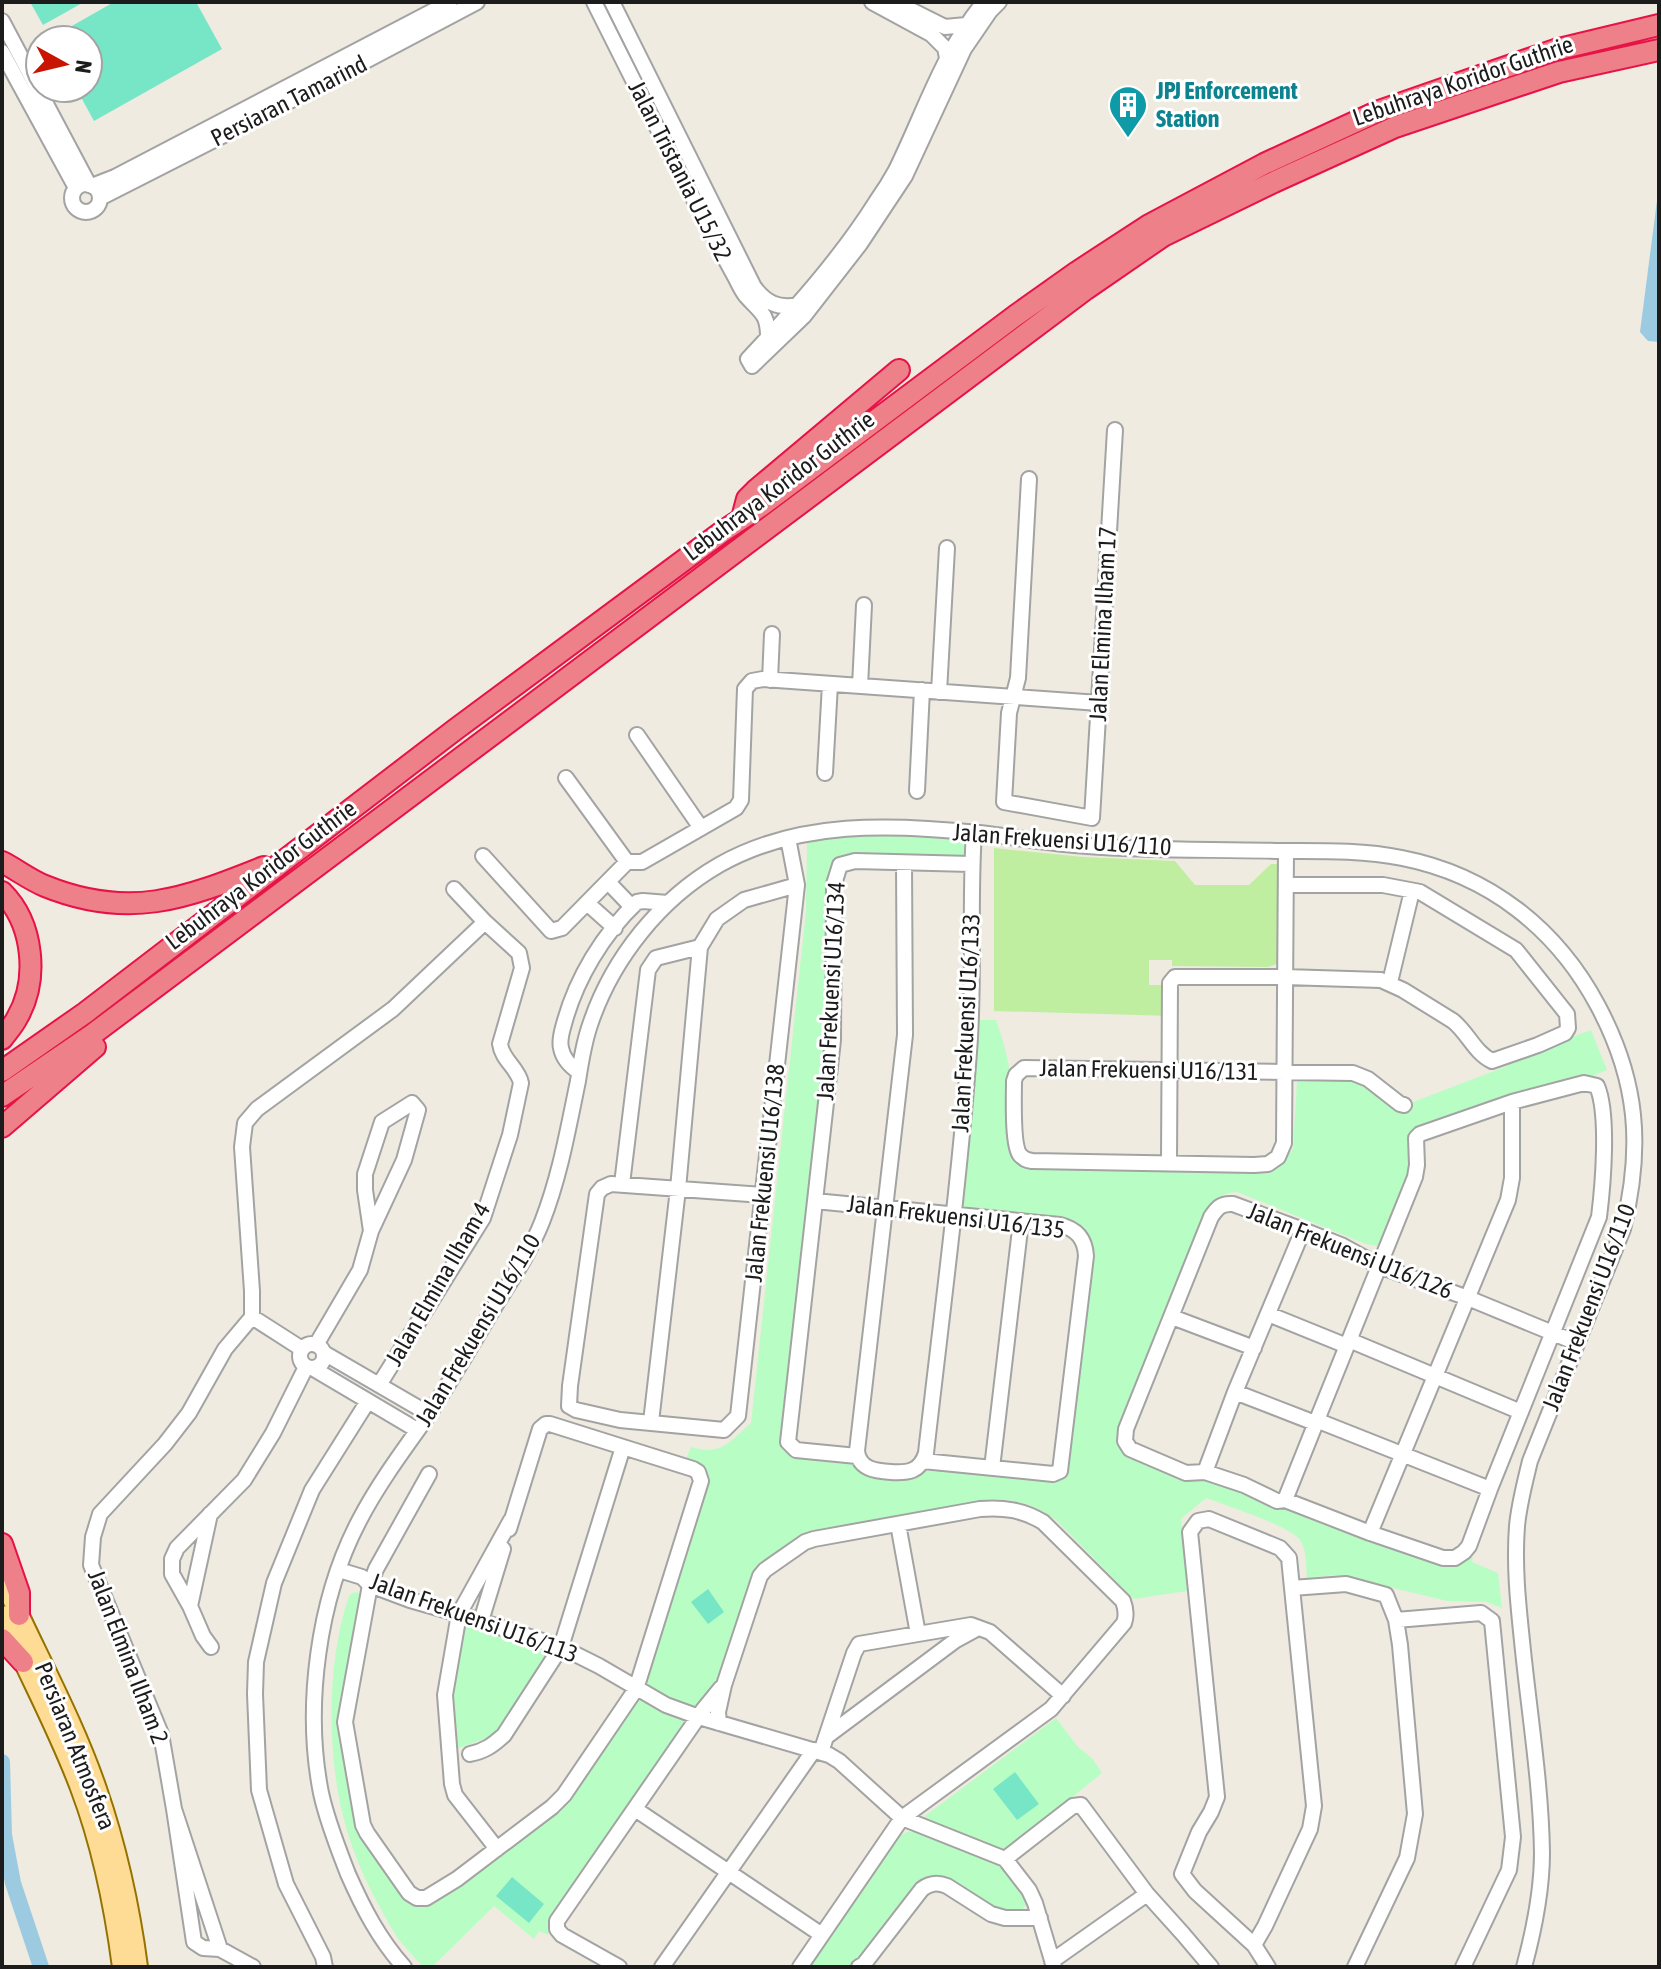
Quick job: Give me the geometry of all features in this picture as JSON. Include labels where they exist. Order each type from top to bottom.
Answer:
[{"type":"highway","name":"Lebuhraya Koridor Guthrie","points":[[2,1071],[85,1013],[456,729],[742,518],[1077,272],[1149,225],[1264,164],[1379,111],[1555,50],[1659,25]]},
{"type":"highway","name":"Lebuhraya Koridor Guthrie","points":[[2,1096],[93,1034],[1073,299],[1163,236],[1395,127],[1559,72],[1659,50]]},
{"type":"highway","points":[[742,518],[747,499],[756,490],[899,370]]},
{"type":"highway","points":[[2,862],[42,885],[80,898],[143,903],[199,893],[289,857]]},
{"type":"highway","points":[[2,892],[26,933],[31,962],[24,1004],[2,1039]]},
{"type":"highway","points":[[2,1127],[238,924]]},
{"type":"highway","points":[[2,1544],[19,1593],[10,1615]]},
{"type":"highway","points":[[2,1639],[23,1662]]},
{"type":"main road","name":"Persiaran Atmosfera","points":[[2,1577],[23,1662],[80,1787],[92,1824],[104,1865],[122,1967]]},
{"type":"main road","name":"Persiaran Atmosfera","points":[[10,1615],[77,1738],[97,1787],[119,1859],[138,1967]]},
{"type":"street","name":"Persiaran Tamarind","points":[[89,189],[450,2]]},
{"type":"street","name":"Persiaran Tamarind","points":[[89,189],[279,107],[477,2]]},
{"type":"street","name":"Jalan Tristania U15/32","points":[[594,2],[714,222],[754,287],[772,304],[782,307],[798,305]]},
{"type":"street","name":"Jalan Tristania U15/32","points":[[612,2],[745,295],[765,316],[768,337]]},
{"type":"street","points":[[872,2],[931,34],[945,48],[947,58]]},
{"type":"street","points":[[895,2],[945,27],[966,25]]},
{"type":"street","points":[[984,2],[947,58],[895,173],[853,237],[798,305],[748,359],[752,366],[804,316],[860,244],[905,176],[964,49],[999,2]]},
{"type":"street","points":[[2,21],[89,189]]},
{"type":"street","points":[[2,52],[89,189]]},
{"type":"street","name":"Jalan Elmina Ilham 17","points":[[1013,697],[1009,713],[1004,802],[1092,818],[1115,430]]},
{"type":"street","points":[[1013,697],[1018,678],[1029,479]]},
{"type":"street","points":[[939,692],[947,548]]},
{"type":"street","points":[[860,686],[864,605]]},
{"type":"street","points":[[770,680],[772,634]]},
{"type":"street","points":[[483,856],[551,931],[562,928],[627,862],[642,862],[736,808],[741,800],[745,689],[752,681],[1099,703]]},
{"type":"street","points":[[825,773],[830,684]]},
{"type":"street","points":[[917,791],[922,690]]},
{"type":"street","points":[[637,735],[701,828]]},
{"type":"street","points":[[566,778],[627,862]]},
{"type":"street","name":"Jalan Frekuensi U16/110","points":[[404,1967],[379,1936],[337,1846],[322,1798],[315,1752],[316,1676],[324,1623],[347,1546],[366,1508],[429,1414],[537,1233],[558,1178],[590,1024],[625,953],[668,903],[721,864],[788,838],[824,831],[879,827],[974,832],[1086,846],[1369,853],[1399,857],[1449,871],[1519,909],[1539,925],[1588,986],[1620,1054],[1631,1099],[1636,1149],[1631,1195],[1623,1229],[1530,1461],[1520,1500],[1516,1563],[1542,1855],[1541,1880],[1524,1967]]},
{"type":"street","name":"Jalan Frekuensi U16/133","points":[[923,1461],[969,1053],[974,832]]},
{"type":"street","name":"Jalan Frekuensi U16/138","points":[[651,1422],[724,1430],[738,1416],[797,885],[788,838]]},
{"type":"street","name":"Jalan Frekuensi U16/131","points":[[1284,1071],[1024,1068],[1014,1081],[1018,1153],[1032,1161],[1268,1164],[1278,1157],[1284,1143],[1286,851]]},
{"type":"street","name":"Jalan Frekuensi U16/134","points":[[815,1201],[834,1031],[834,884],[837,871],[840,865],[855,861],[971,864]]},
{"type":"street","points":[[857,1456],[905,1035],[904,863]]},
{"type":"street","points":[[608,882],[632,907]]},
{"type":"street","points":[[763,1195],[678,1189],[622,1184],[602,1188],[597,1194],[569,1406],[620,1420],[651,1422],[678,1189],[700,947],[717,919],[744,900],[797,885]]},
{"type":"street","points":[[1169,1163],[1170,983],[1177,977],[1374,979],[1390,982],[1453,1021],[1484,1057],[1492,1061],[1562,1035],[1568,1028],[1567,1014],[1516,950],[1429,896],[1383,885],[1286,885]]},
{"type":"street","name":"Jalan Elmina Ilham 4","points":[[379,1385],[483,1218],[510,1135],[521,1083],[520,1076],[501,1051],[500,1044],[522,961],[519,953],[454,889]]},
{"type":"street","points":[[1390,982],[1412,891]]},
{"type":"street","points":[[579,1072],[566,1060],[560,1046],[574,995],[588,968],[604,942],[637,902],[668,903]]},
{"type":"street","points":[[587,903],[615,928]]},
{"type":"street","points":[[429,1414],[252,1317],[242,1147],[245,1123],[257,1109],[393,1009],[485,922]]},
{"type":"street","points":[[622,1184],[648,970],[656,958],[700,947]]},
{"type":"street","points":[[1284,1071],[1353,1073],[1404,1105]]},
{"type":"street","points":[[1285,1500],[1415,1177],[1418,1135],[1512,1102],[1584,1083],[1597,1086],[1603,1103],[1603,1189],[1599,1217],[1469,1546],[1455,1558],[1443,1558],[1370,1533],[1205,1472],[1303,1230]]},
{"type":"street","points":[[1370,1533],[1508,1200],[1512,1178],[1512,1102]]},
{"type":"street","points":[[371,1231],[365,1174],[377,1135],[382,1122],[412,1103],[418,1110],[404,1160],[371,1231],[360,1270],[314,1349],[300,1357],[310,1368],[417,1430]]},
{"type":"street","points":[[815,1201],[788,1442],[796,1450],[857,1456],[867,1468],[873,1470],[912,1472],[923,1461],[992,1468],[1021,1221]]},
{"type":"street","name":"Jalan Frekuensi U16/135","points":[[815,1201],[1068,1227],[1079,1235],[1085,1249],[1060,1471],[1053,1474],[992,1468]]},
{"type":"street","name":"Jalan Frekuensi U16/126","points":[[1205,1472],[1186,1473],[1130,1449],[1125,1441],[1126,1429],[1211,1217],[1220,1206],[1233,1204],[1303,1230],[1341,1245],[1379,1266],[1468,1298],[1577,1343]]},
{"type":"street","points":[[1268,1314],[1435,1376],[1521,1412]]},
{"type":"street","name":"Jalan Elmina Ilham 2","points":[[252,1317],[225,1349],[189,1413],[165,1444],[100,1514],[93,1537],[91,1565],[161,1734],[194,1942],[203,1948],[220,1949],[253,1967]]},
{"type":"street","points":[[1172,1317],[1254,1348]]},
{"type":"street","points":[[211,1647],[172,1574],[172,1559],[177,1548],[244,1480],[310,1368],[324,1361],[314,1349]]},
{"type":"street","points":[[1235,1392],[1490,1489]]},
{"type":"street","points":[[325,1967],[323,1957],[286,1884],[259,1790],[256,1662],[274,1583],[312,1490],[368,1401]]},
{"type":"street","points":[[429,1474],[370,1585],[345,1722],[363,1825],[409,1893],[417,1898],[426,1898],[457,1879],[552,1807],[564,1795],[636,1689],[701,1481],[698,1472],[546,1424],[540,1429],[481,1621]]},
{"type":"street","points":[[470,1754],[491,1747],[504,1735],[561,1647],[623,1447]]},
{"type":"street","points":[[719,1723],[718,1712],[724,1685],[757,1584],[765,1570],[814,1539],[1006,1508],[1030,1514],[1043,1522],[1123,1601],[1126,1613],[1124,1623],[1051,1709],[902,1818],[800,1967]]},
{"type":"street","points":[[190,1606],[210,1514]]},
{"type":"street","points":[[1254,1945],[1310,1829],[1314,1806],[1289,1558],[1280,1548],[1209,1519],[1198,1521],[1190,1532],[1217,1797],[1182,1874],[1195,1891],[1254,1945],[1268,1967]]},
{"type":"street","points":[[497,1849],[455,1795],[445,1695],[459,1614],[511,1520]]},
{"type":"street","points":[[898,1524],[918,1634]]},
{"type":"street","name":"Jalan Frekuensi U16/113","points":[[338,1575],[360,1585],[370,1585],[561,1647],[666,1705],[699,1717],[820,1747],[902,1818],[1005,1859]]},
{"type":"street","points":[[1292,1588],[1346,1584],[1386,1595],[1396,1620],[1415,1814],[1407,1858],[1355,1967]]},
{"type":"street","points":[[1396,1620],[1481,1613],[1492,1621],[1513,1837],[1509,1870],[1463,1967]]},
{"type":"street","points":[[820,1747],[859,1644],[971,1625],[980,1627],[990,1632],[1063,1696]]},
{"type":"street","points":[[662,1967],[820,1747],[956,1640],[980,1627]]},
{"type":"street","points":[[619,1967],[562,1935],[556,1925],[724,1685]]},
{"type":"street","points":[[1147,1894],[1053,1964],[1029,1890],[1005,1859],[1073,1806],[1083,1807],[1147,1894],[1211,1967]]},
{"type":"street","name":"Jalan Elmina Ilham 2","points":[[174,1809],[220,1949]]},
{"type":"street","points":[[635,1809],[822,1935]]},
{"type":"street","points":[[864,1966],[922,1889],[933,1884],[947,1886],[991,1914],[1005,1918],[1040,1918]]},
{"type":"green space","points":[[30,2],[84,2],[45,24]]},
{"type":"green space","points":[[114,2],[196,2],[222,49],[94,121],[85,104],[104,104],[104,24],[75,24]]},
{"type":"green space","points":[[863,833],[960,837],[965,851],[959,857],[851,854],[836,861],[828,1026],[783,1450],[793,1455],[848,1460],[855,1464],[1064,1476],[1067,1472],[1091,1242],[1077,1222],[963,1206],[959,1197],[977,1020],[996,1020],[1013,1087],[1022,1155],[1282,1161],[1293,1148],[1297,1082],[1300,1077],[1352,1072],[1408,1104],[1507,1066],[1508,1060],[1591,1030],[1607,1070],[1411,1134],[1410,1179],[1378,1246],[1366,1244],[1237,1192],[1225,1194],[1216,1200],[1211,1206],[1121,1438],[1196,1475],[1443,1565],[1473,1557],[1472,1562],[1498,1573],[1502,1608],[1486,1602],[1447,1601],[1344,1576],[1307,1578],[1304,1549],[1294,1535],[1206,1498],[1181,1519],[1187,1591],[1134,1599],[1056,1520],[1024,1504],[989,1499],[808,1534],[761,1568],[721,1679],[705,1699],[694,1706],[681,1706],[648,1687],[647,1681],[703,1491],[686,1459],[691,1447],[710,1450],[724,1446],[751,1423],[806,911],[807,840]]},
{"type":"green space","points":[[994,848],[1083,857],[1175,861],[1195,885],[1249,885],[1271,864],[1283,864],[1281,959],[1268,967],[1172,966],[1172,960],[1149,960],[1149,985],[1172,985],[1172,1016],[994,1011]]},
{"type":"green space","points":[[708,1589],[724,1612],[708,1624],[691,1602]]},
{"type":"green space","points":[[357,1592],[362,1603],[351,1644],[341,1708],[341,1736],[357,1830],[415,1903],[563,1804],[639,1699],[643,1698],[690,1721],[551,1921],[548,1935],[539,1931],[534,1939],[494,1906],[432,1967],[423,1967],[398,1938],[382,1912],[350,1840],[336,1782],[333,1750],[332,1686],[336,1654],[349,1596]]},
{"type":"green space","points":[[466,1623],[544,1645],[548,1656],[508,1722],[490,1737],[459,1748],[450,1723],[450,1706],[462,1625]]},
{"type":"green space","points":[[1056,1718],[1102,1773],[1012,1846],[1003,1851],[996,1849],[921,1819]]},
{"type":"green space","points":[[1015,1772],[1039,1804],[1017,1820],[993,1789]]},
{"type":"green space","points":[[907,1832],[964,1849],[997,1864],[1021,1888],[1028,1903],[1019,1913],[992,1908],[946,1879],[896,1915],[851,1967],[804,1967],[897,1837]]},
{"type":"green space","points":[[512,1877],[544,1904],[529,1923],[496,1896]]},
{"type":"water","points":[[1659,185],[1659,342],[1648,341],[1640,332]]},
{"type":"waterway","points":[[2,1762],[4,1835],[13,1883],[41,1967]]},
{"type":"place","name":"JPJ Enforcement Station","points":[[1128,139]]}]
